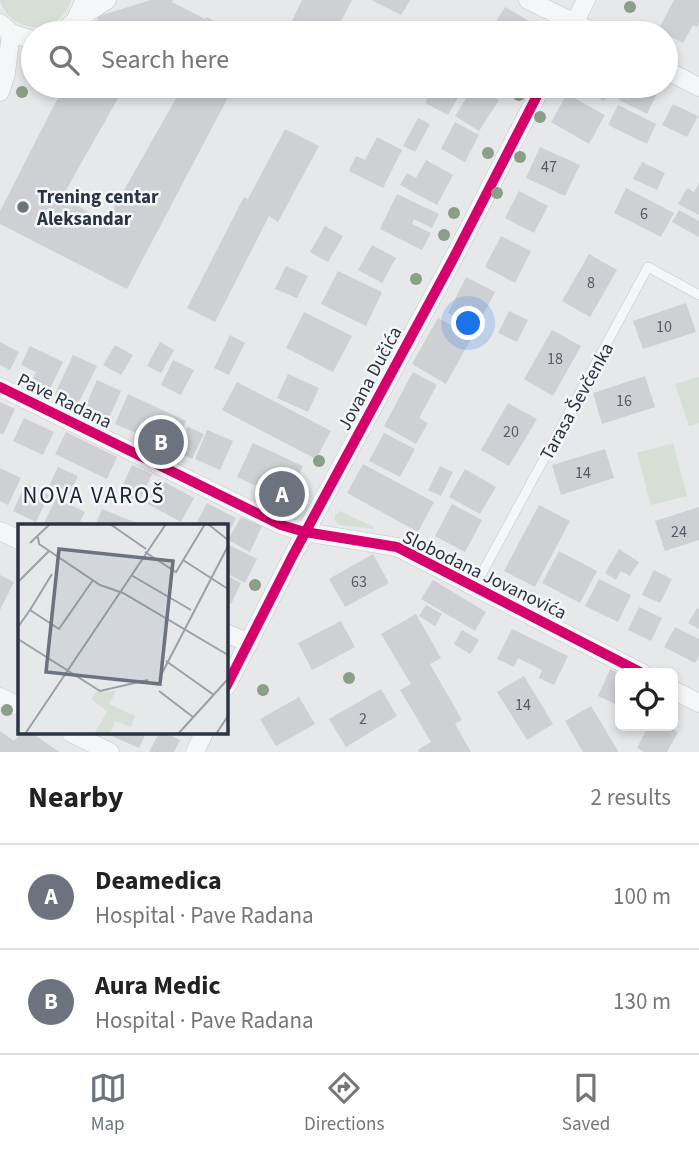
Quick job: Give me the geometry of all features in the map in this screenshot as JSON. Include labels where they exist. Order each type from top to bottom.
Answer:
[{"type":"street","points":[[75,21],[85,0]]},
{"type":"street","points":[[75,21],[107,0]]},
{"type":"street","points":[[528,0],[560,21]]},
{"type":"street","points":[[575,21],[586,0]]},
{"type":"street","points":[[0,92],[6,74],[5,28]]},
{"type":"street","points":[[6,74],[21,56]]},
{"type":"street","points":[[678,76],[699,87]]},
{"type":"street","name":"Jovana Dučića","points":[[228,683],[305,532],[447,271],[536,98]]},
{"type":"street","name":"Pave Radana","points":[[0,387],[274,522],[305,532]]},
{"type":"street","points":[[0,531],[18,540]]},
{"type":"street","name":"Slobodana Jovanovića","points":[[305,532],[397,547],[632,668]]},
{"type":"street","points":[[228,634],[249,643]]},
{"type":"street","points":[[678,693],[699,704]]},
{"type":"street","points":[[0,697],[18,706]]},
{"type":"street","points":[[73,734],[110,752]]},
{"type":"street","points":[[195,752],[204,734]]},
{"type":"lane","name":"Tarasa Ševčenka","points":[[475,586],[648,267],[699,295]]},
{"type":"shaded area","points":[[0,0],[71,0],[65,12],[55,21],[21,21],[21,24],[6,12]]},
{"type":"shaded area","points":[[699,377],[699,423],[689,426],[675,384]]},
{"type":"shaded area","points":[[673,443],[687,496],[651,505],[637,453]]},
{"type":"shaded area","points":[[340,511],[374,529],[339,525],[335,515]]},
{"type":"building","points":[[151,0],[173,0],[172,2],[205,19],[207,17],[214,21],[97,21],[99,16]]},
{"type":"building","points":[[302,0],[352,0],[341,21],[292,21]]},
{"type":"building","points":[[371,0],[410,0],[401,15]]},
{"type":"building","points":[[674,0],[699,0],[699,23],[697,27],[693,25],[683,43],[678,40],[678,21],[663,21]]},
{"type":"building","points":[[505,7],[529,21],[496,21]]},
{"type":"building","points":[[58,98],[118,98],[62,197],[106,222],[176,98],[228,98],[127,289],[0,224],[0,211]]},
{"type":"building","points":[[428,98],[458,98],[448,115],[425,103]]},
{"type":"building","points":[[466,98],[499,100],[479,131],[455,116]]},
{"type":"building","points":[[565,98],[574,98],[605,115],[589,144],[551,122]]},
{"type":"building","points":[[620,98],[655,98],[647,114],[619,100]]},
{"type":"building","points":[[673,104],[698,116],[687,137],[662,125]]},
{"type":"building","points":[[618,105],[656,124],[647,144],[608,125]]},
{"type":"building","points":[[418,118],[430,124],[415,152],[403,146]]},
{"type":"building","points":[[455,122],[479,135],[465,162],[441,149]]},
{"type":"building","points":[[285,129],[319,146],[278,222],[269,216],[215,322],[187,308],[244,197],[248,199]]},
{"type":"building","points":[[377,137],[402,150],[383,188],[349,171],[356,156],[365,160]]},
{"type":"building","points":[[540,147],[580,165],[565,196],[526,178]]},
{"type":"building","points":[[426,160],[453,175],[437,205],[400,185],[407,173],[416,178]]},
{"type":"building","points":[[642,162],[665,173],[657,190],[633,179]]},
{"type":"building","points":[[699,183],[699,215],[678,204],[687,188],[694,192]]},
{"type":"building","points":[[626,188],[674,213],[661,237],[614,213]]},
{"type":"building","points":[[519,191],[548,206],[534,233],[505,218]]},
{"type":"building","points":[[397,194],[439,214],[432,228],[414,219],[412,224],[431,233],[422,250],[380,229]]},
{"type":"building","points":[[679,210],[699,221],[699,237],[672,222]]},
{"type":"building","points":[[325,226],[343,236],[328,262],[310,252]]},
{"type":"building","points":[[501,236],[531,251],[515,283],[485,267]]},
{"type":"building","points":[[372,245],[396,258],[382,283],[358,270]]},
{"type":"building","points":[[589,254],[617,270],[590,317],[562,301]]},
{"type":"building","points":[[286,266],[308,276],[297,298],[275,289]]},
{"type":"building","points":[[338,271],[382,292],[366,326],[321,304]]},
{"type":"building","points":[[466,277],[495,292],[476,328],[448,313]]},
{"type":"building","points":[[686,303],[696,332],[643,349],[633,321]]},
{"type":"building","points":[[509,311],[528,320],[517,342],[498,333]]},
{"type":"building","points":[[304,312],[352,336],[333,372],[286,348]]},
{"type":"building","points":[[438,318],[472,337],[446,384],[412,364]]},
{"type":"building","points":[[552,330],[581,346],[553,396],[524,379]]},
{"type":"building","points":[[230,335],[245,343],[229,375],[214,368]]},
{"type":"building","points":[[0,342],[19,352],[10,370],[0,365]]},
{"type":"building","points":[[160,342],[174,350],[161,373],[147,366]]},
{"type":"building","points":[[115,345],[133,355],[121,375],[103,365]]},
{"type":"building","points":[[30,346],[63,362],[49,391],[31,383],[36,372],[21,365]]},
{"type":"building","points":[[73,355],[97,366],[78,404],[55,394]]},
{"type":"building","points":[[173,360],[194,370],[181,395],[161,385]]},
{"type":"building","points":[[413,372],[437,385],[419,418],[428,423],[416,444],[384,426]]},
{"type":"building","points":[[288,374],[319,388],[308,412],[277,398]]},
{"type":"building","points":[[645,376],[655,407],[602,424],[593,393]]},
{"type":"building","points":[[97,380],[121,391],[109,418],[85,407]]},
{"type":"building","points":[[237,382],[331,431],[316,459],[222,410]]},
{"type":"building","points":[[128,394],[186,421],[173,449],[115,424]]},
{"type":"building","points":[[0,402],[15,409],[3,435],[0,433]]},
{"type":"building","points":[[508,403],[537,419],[509,466],[481,450]]},
{"type":"building","points":[[24,418],[54,432],[43,455],[13,441]]},
{"type":"building","points":[[188,427],[204,434],[192,459],[176,451]]},
{"type":"building","points":[[207,430],[233,441],[220,470],[195,459]]},
{"type":"building","points":[[66,432],[117,457],[107,479],[55,454]]},
{"type":"building","points":[[384,433],[415,449],[400,477],[369,461]]},
{"type":"building","points":[[253,443],[303,466],[287,500],[237,477]]},
{"type":"building","points":[[605,449],[614,478],[561,495],[552,465]]},
{"type":"building","points":[[363,464],[434,502],[418,532],[347,493]]},
{"type":"building","points":[[132,465],[152,474],[139,502],[119,493]]},
{"type":"building","points":[[440,466],[453,472],[441,496],[428,490]]},
{"type":"building","points":[[58,467],[78,476],[69,495],[49,486]]},
{"type":"building","points":[[0,468],[21,478],[8,505],[0,501]]},
{"type":"building","points":[[465,469],[496,487],[480,514],[449,497]]},
{"type":"building","points":[[159,479],[194,498],[181,522],[146,503]]},
{"type":"building","points":[[26,483],[49,495],[36,522],[13,511]]},
{"type":"building","points":[[56,498],[85,512],[79,524],[43,524]]},
{"type":"building","points":[[207,503],[236,518],[228,534],[228,524],[196,524]]},
{"type":"building","points":[[452,504],[482,520],[465,552],[435,536]]},
{"type":"building","points":[[539,505],[570,521],[535,587],[504,571]]},
{"type":"building","points":[[699,507],[699,540],[665,551],[655,521]]},
{"type":"building","points":[[102,509],[139,524],[96,524]]},
{"type":"building","points":[[241,517],[262,526],[250,552],[228,540]]},
{"type":"building","points":[[229,545],[257,559],[245,583],[228,574]]},
{"type":"building","points":[[619,549],[639,562],[630,576],[621,571],[616,580],[605,573]]},
{"type":"building","points":[[559,551],[597,571],[580,603],[542,583]]},
{"type":"building","points":[[373,554],[389,583],[345,607],[329,579]]},
{"type":"building","points":[[654,570],[672,579],[660,603],[642,595]]},
{"type":"building","points":[[0,575],[14,582],[0,610]]},
{"type":"building","points":[[228,576],[241,583],[231,604],[228,603]]},
{"type":"building","points":[[599,579],[631,595],[618,622],[585,606]]},
{"type":"building","points":[[433,580],[486,612],[475,631],[421,599]]},
{"type":"building","points":[[426,605],[442,614],[435,626],[419,616]]},
{"type":"building","points":[[639,607],[662,618],[651,641],[628,630]]},
{"type":"building","points":[[697,608],[699,609],[699,629],[688,623]]},
{"type":"building","points":[[416,614],[441,658],[430,664],[462,720],[455,724],[471,752],[418,750],[431,742],[400,690],[411,684],[381,634]]},
{"type":"building","points":[[341,621],[355,647],[312,670],[298,643]]},
{"type":"building","points":[[675,627],[699,639],[699,656],[695,663],[664,647]]},
{"type":"building","points":[[512,629],[568,656],[554,685],[539,678],[542,670],[518,658],[514,667],[497,659]]},
{"type":"building","points":[[462,630],[479,640],[470,654],[454,644]]},
{"type":"building","points":[[610,669],[615,672],[615,704],[598,696]]},
{"type":"building","points":[[524,676],[553,724],[527,740],[497,692]]},
{"type":"building","points":[[381,689],[397,716],[346,747],[329,719]]},
{"type":"building","points":[[299,697],[315,724],[276,746],[260,719]]},
{"type":"building","points":[[591,706],[617,752],[583,752],[565,721]]},
{"type":"building","points":[[0,731],[14,741],[20,734],[33,734],[59,752],[0,752]]},
{"type":"building","points":[[646,731],[678,732],[667,752],[644,752],[637,748]]},
{"type":"building","points":[[107,734],[146,734],[139,748]]},
{"type":"building","points":[[158,734],[168,734],[180,740],[174,752],[149,752]]},
{"type":"cycle path","points":[[228,683],[536,98]]},
{"type":"cycle path","points":[[0,387],[281,525],[305,532],[397,547],[632,668]]},
{"type":"place","name":"Trening centar Aleksandar","points":[[23,207]]},
{"type":"place","name":"Aura Medic","points":[[161,442]]},
{"type":"place","name":"Deamedica","points":[[282,494]]},
{"type":"district","name":"NOVA VAROŠ","points":[[94,495]]}]
